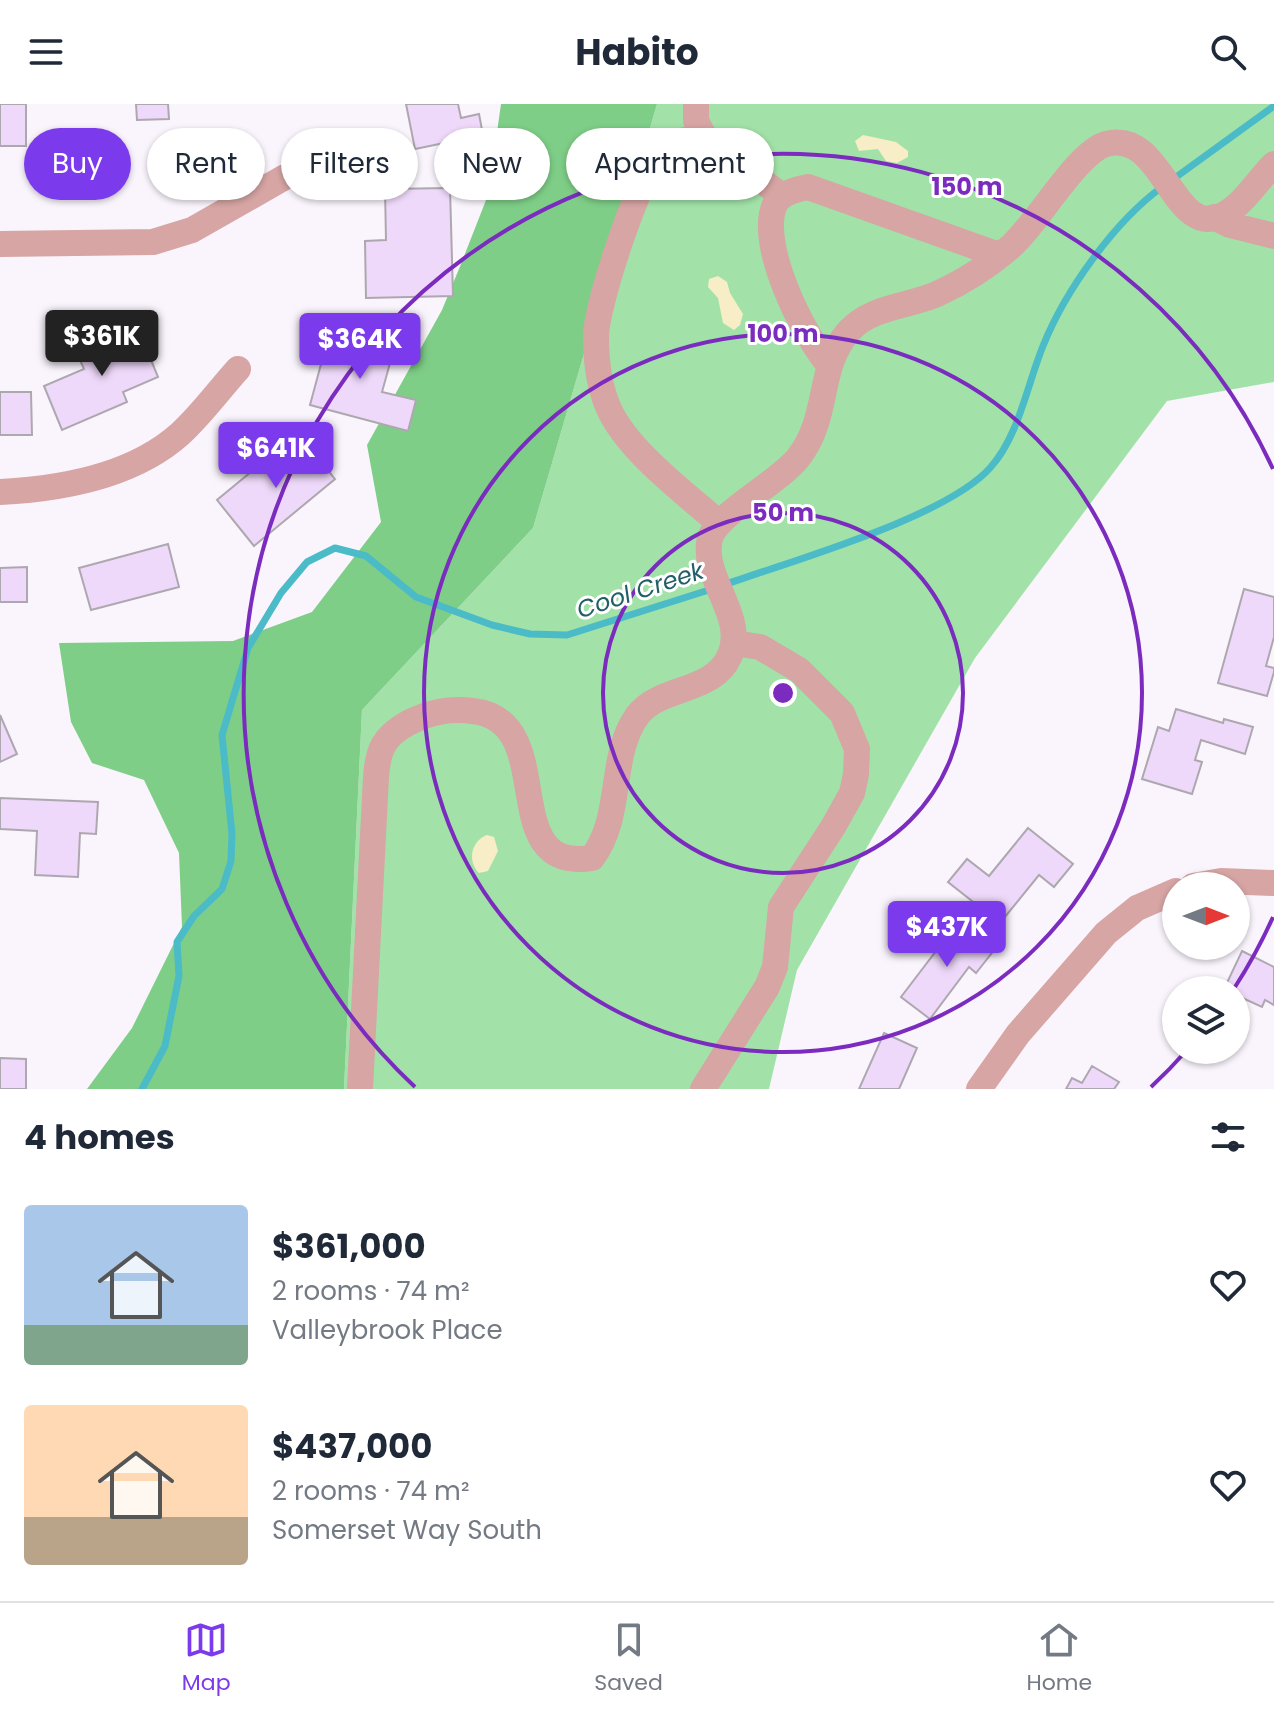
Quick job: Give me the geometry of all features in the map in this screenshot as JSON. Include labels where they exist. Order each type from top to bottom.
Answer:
[{"type":"street","points":[[696,104],[696,121],[700,128]]},
{"type":"street","points":[[360,1089],[378,749],[391,733],[435,711],[456,709],[484,712],[500,721],[517,741],[523,758],[540,838],[557,855],[574,860],[592,858],[607,833],[627,733],[636,718],[656,700],[706,680],[723,667],[733,635],[710,559],[710,540],[719,523],[778,478],[809,444],[819,422],[834,353],[863,319],[937,294],[999,255],[1028,229],[1085,157],[1096,149],[1122,142],[1138,146],[1184,207],[1202,217],[1214,217],[1230,225],[1274,236]]},
{"type":"street","points":[[1214,217],[1240,202],[1274,164]]},
{"type":"street","points":[[0,244],[153,242],[192,230],[281,179]]},
{"type":"street","points":[[830,366],[812,346],[780,269],[773,225],[775,205],[782,196],[808,187],[999,255]]},
{"type":"street","points":[[774,190],[782,196]]},
{"type":"street","points":[[636,200],[596,333],[598,372],[609,410],[657,468],[719,523]]},
{"type":"street","points":[[0,492],[70,485],[141,460],[179,435],[238,369]]},
{"type":"street","points":[[703,1089],[767,987],[775,967],[781,907],[846,804],[856,774],[857,749],[842,713],[799,670],[733,635]]},
{"type":"street","points":[[1250,882],[1274,883]]},
{"type":"street","points":[[979,1089],[1018,1034],[1106,933],[1137,908],[1162,897]]},
{"type":"green space","points":[[501,104],[657,104],[650,128],[566,128],[566,200],[629,200],[533,528],[362,710],[344,1089],[87,1089],[132,1028],[182,927],[179,853],[144,780],[92,763],[71,722],[59,643],[233,641],[312,612],[381,522],[367,445],[442,310],[486,200],[550,200],[550,128],[498,128]]},
{"type":"green space","points":[[657,104],[1274,104],[1274,382],[1167,401],[975,658],[797,970],[769,1089],[344,1089],[362,710],[533,528],[629,200],[774,200],[774,128],[650,128]]},
{"type":"sand","points":[[863,135],[896,142],[908,151],[908,157],[897,163],[886,161],[878,149],[859,151],[855,141]]},
{"type":"sand","points":[[718,276],[727,282],[743,314],[740,325],[734,330],[723,323],[718,298],[708,287],[709,279]]},
{"type":"sand","points":[[487,835],[494,837],[498,851],[488,871],[479,873],[473,863],[472,852],[477,842]]},
{"type":"building","points":[[0,104],[26,104],[24,146],[0,146]]},
{"type":"building","points":[[136,104],[168,104],[169,119],[137,120]]},
{"type":"building","points":[[406,104],[458,104],[461,118],[479,114],[482,128],[434,128],[434,145],[418,148],[418,128],[411,128]]},
{"type":"building","points":[[418,188],[434,188],[434,200],[450,200],[453,296],[366,298],[365,241],[386,240],[385,200],[418,200]]},
{"type":"building","points":[[137,326],[158,377],[123,392],[127,402],[62,430],[44,386],[84,369],[76,351]]},
{"type":"building","points":[[331,327],[395,345],[382,392],[416,400],[408,431],[310,405]]},
{"type":"building","points":[[0,392],[31,392],[32,435],[0,435]]},
{"type":"building","points":[[298,433],[335,479],[254,546],[217,500]]},
{"type":"building","points":[[168,544],[179,587],[91,610],[79,568]]},
{"type":"building","points":[[27,567],[27,602],[0,602],[0,568]]},
{"type":"building","points":[[1244,589],[1274,597],[1274,637],[1266,666],[1274,668],[1274,672],[1267,696],[1218,683]]},
{"type":"building","points":[[1176,709],[1223,723],[1224,719],[1253,727],[1245,754],[1201,740],[1195,760],[1202,762],[1192,794],[1142,779],[1158,727],[1169,731]]},
{"type":"building","points":[[0,715],[17,754],[0,762]]},
{"type":"building","points":[[0,798],[98,802],[96,834],[80,833],[78,877],[35,875],[37,831],[0,829]]},
{"type":"building","points":[[1028,828],[1073,864],[1054,887],[1039,875],[1000,923],[948,882],[967,859],[989,876]]},
{"type":"building","points":[[959,921],[995,949],[976,973],[969,967],[930,1019],[901,997]]},
{"type":"building","points":[[1250,955],[1274,967],[1274,1005],[1265,1000],[1262,1007],[1250,1001],[1250,976],[1230,976],[1238,960],[1250,960]]},
{"type":"building","points":[[884,1033],[917,1048],[899,1089],[859,1089]]},
{"type":"building","points":[[0,1058],[26,1059],[26,1089],[0,1089]]},
{"type":"building","points":[[1092,1066],[1119,1082],[1114,1089],[1066,1089],[1072,1078],[1082,1083]]},
{"type":"waterway","name":"Cool Creek","points":[[1172,180],[1274,106]]},
{"type":"waterway","name":"Cool Creek","points":[[724,585],[903,521],[939,504],[990,468],[1008,441],[1043,346],[1064,303],[1109,238],[1162,187]]},
{"type":"waterway","name":"Cool Creek","points":[[142,1089],[165,1046],[179,976],[177,942],[194,916],[222,889],[231,861],[232,834],[222,735],[248,648],[281,593],[307,562],[335,548],[366,556],[416,597],[492,625],[530,634],[567,635],[712,589]]}]
